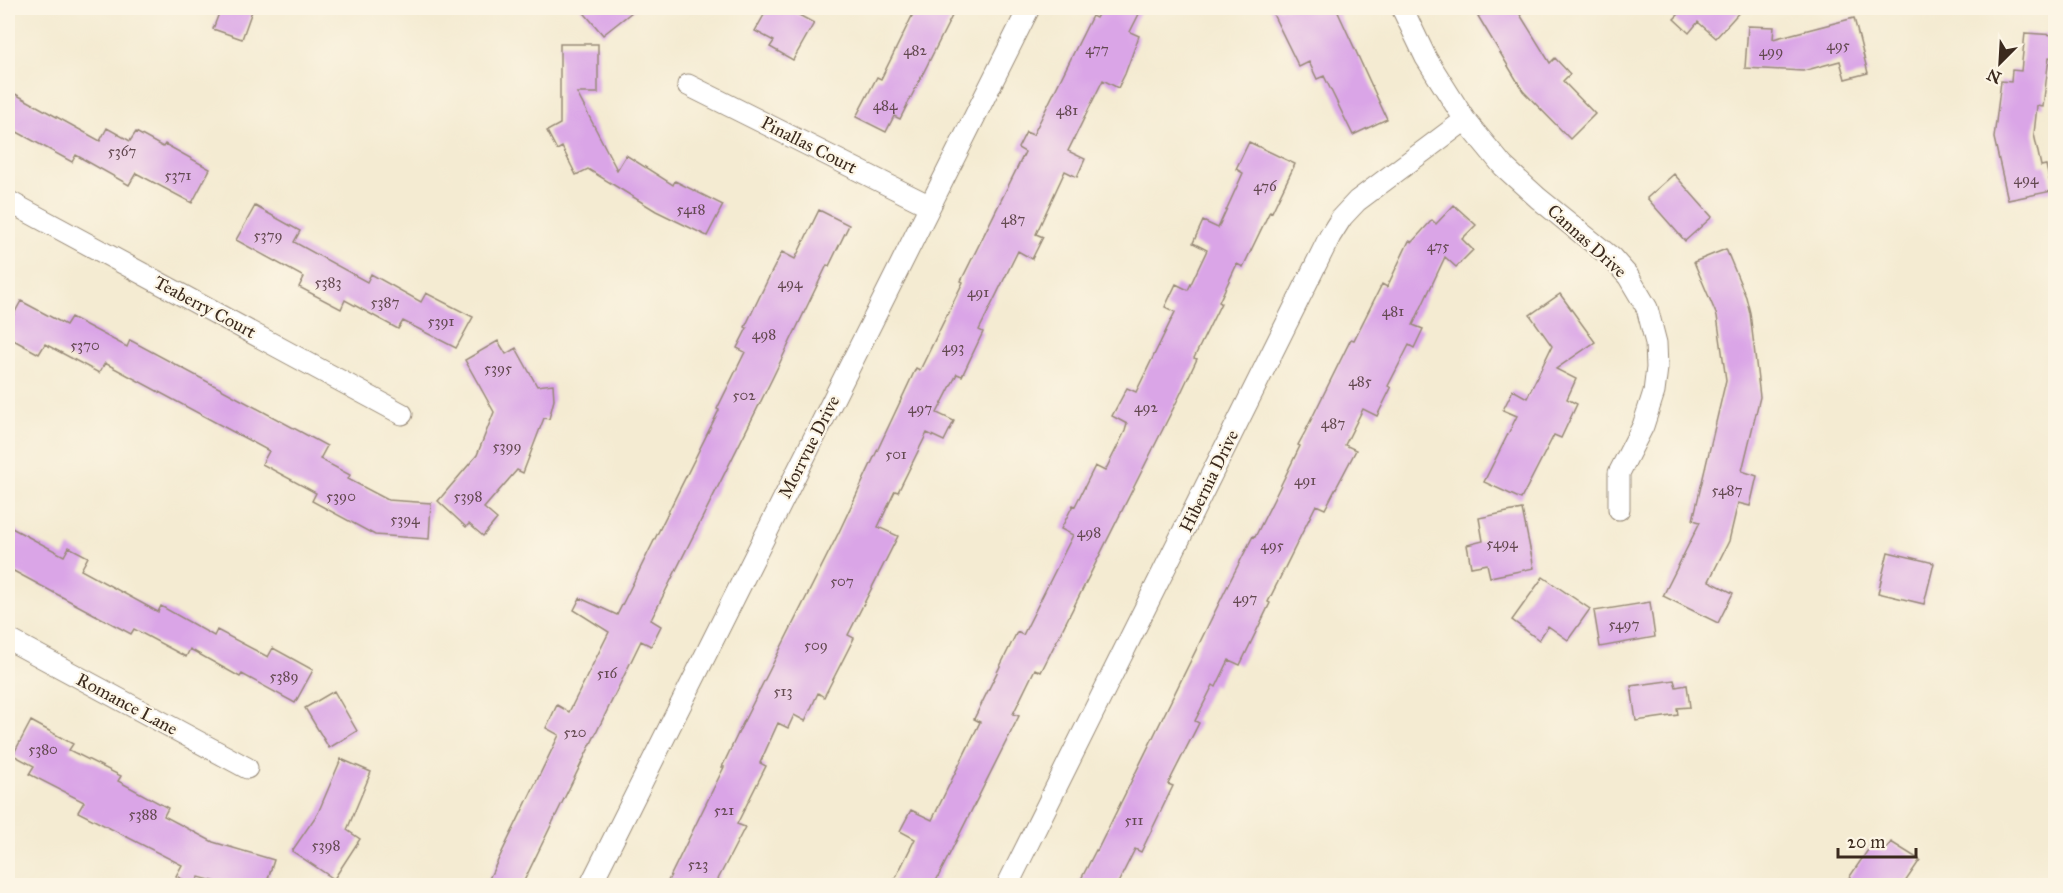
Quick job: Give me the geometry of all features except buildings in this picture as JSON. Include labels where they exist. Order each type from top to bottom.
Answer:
[{"type":"street","name":"Morrvue Drive","points":[[590,885],[1029,8]]},
{"type":"street","name":"Cannas Drive","points":[[1402,8],[1426,58],[1465,120],[1503,166],[1538,198],[1612,258],[1628,276],[1647,308],[1656,343],[1657,368],[1654,392],[1642,426],[1619,473],[1619,509]]},
{"type":"street","name":"Pinallas Court","points":[[688,85],[930,206]]},
{"type":"street","name":"Hibernia Drive","points":[[1007,885],[1330,236],[1342,217],[1357,201],[1465,120]]},
{"type":"street","name":"Teaberry Court","points":[[8,201],[402,414]]},
{"type":"street","name":"Romance Lane","points":[[8,639],[247,768]]}]
